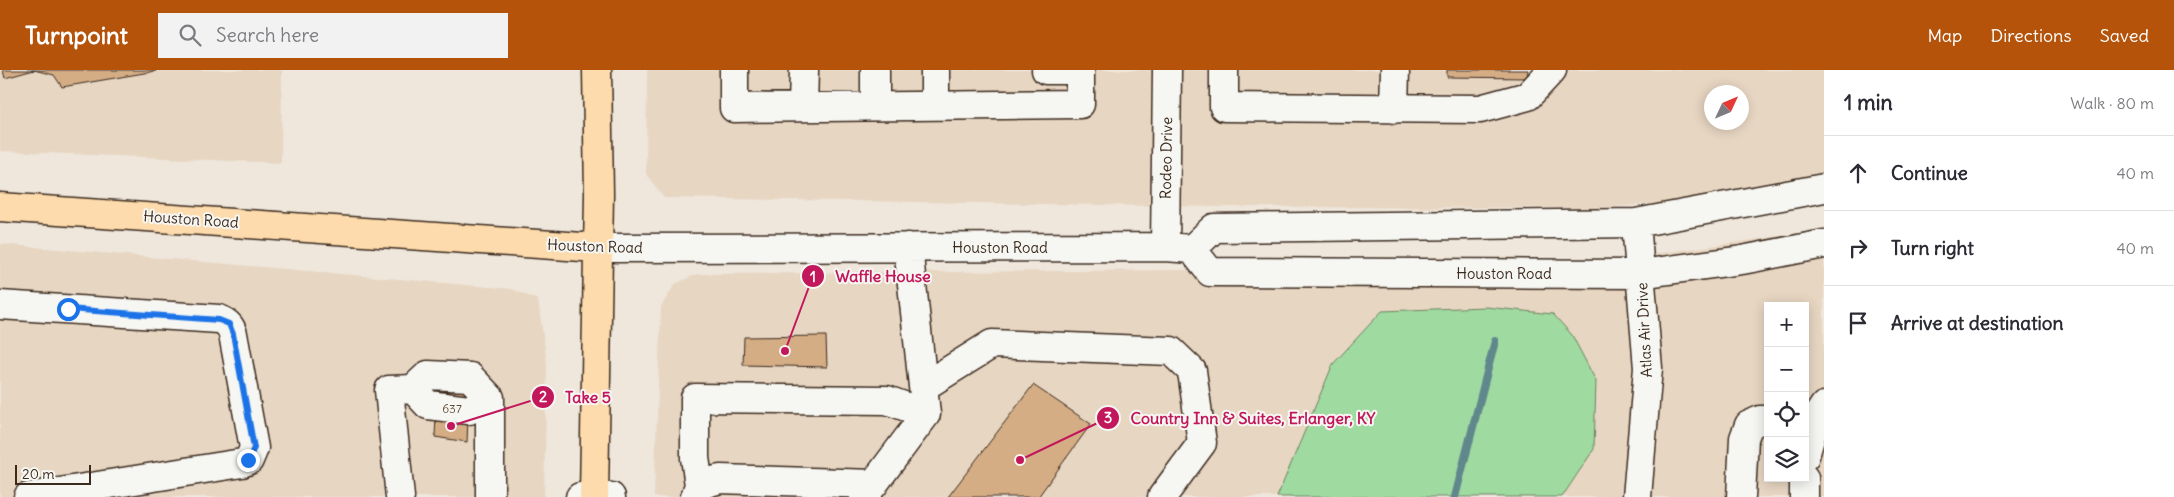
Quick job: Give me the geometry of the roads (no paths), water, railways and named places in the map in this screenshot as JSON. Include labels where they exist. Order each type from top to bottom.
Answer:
[{"type":"main road","points":[[595,497],[597,70]]},
{"type":"main road","name":"Houston Road","points":[[0,207],[597,248]]},
{"type":"street","points":[[734,70],[734,108],[1080,104],[1080,70],[1046,70]]},
{"type":"street","points":[[803,107],[804,70]]},
{"type":"street","points":[[875,70],[875,106]]},
{"type":"street","points":[[935,70],[936,106]]},
{"type":"street","name":"Rodeo Drive","points":[[1165,247],[1167,70]]},
{"type":"street","points":[[1224,70],[1224,107],[1480,110],[1528,96],[1552,70]]},
{"type":"street","points":[[1394,109],[1395,70]]},
{"type":"street","points":[[1192,249],[1214,228],[1636,223],[1824,188]]},
{"type":"street","name":"Atlas Air Drive","points":[[1636,223],[1648,368],[1637,497]]},
{"type":"street","name":"Houston Road","points":[[597,248],[1165,247],[1192,249],[1210,272],[1640,274],[1742,260],[1824,244]]},
{"type":"street","points":[[908,247],[926,414],[869,491],[720,479],[697,491],[695,398],[887,400],[926,414]]},
{"type":"street","points":[[0,305],[225,321],[232,329],[254,448],[248,460],[242,464],[28,497]]},
{"type":"street","points":[[923,387],[992,344],[1171,351],[1192,372],[1202,443],[1162,497]]},
{"type":"street","points":[[400,497],[389,390],[413,389],[428,375],[470,377],[490,398],[490,497]]},
{"type":"street","points":[[1741,497],[1744,438],[1749,425],[1764,420]]},
{"type":"street","points":[[1809,445],[1817,422]]},
{"type":"street","points":[[1804,482],[1804,497]]},
{"type":"waterway","points":[[1455,497],[1495,341]]},
{"type":"place","name":"Waffle House","points":[[785,351]]},
{"type":"place","name":"Take 5","points":[[451,426]]},
{"type":"place","name":"Country Inn & Suites, Erlanger, KY","points":[[1020,460]]}]
